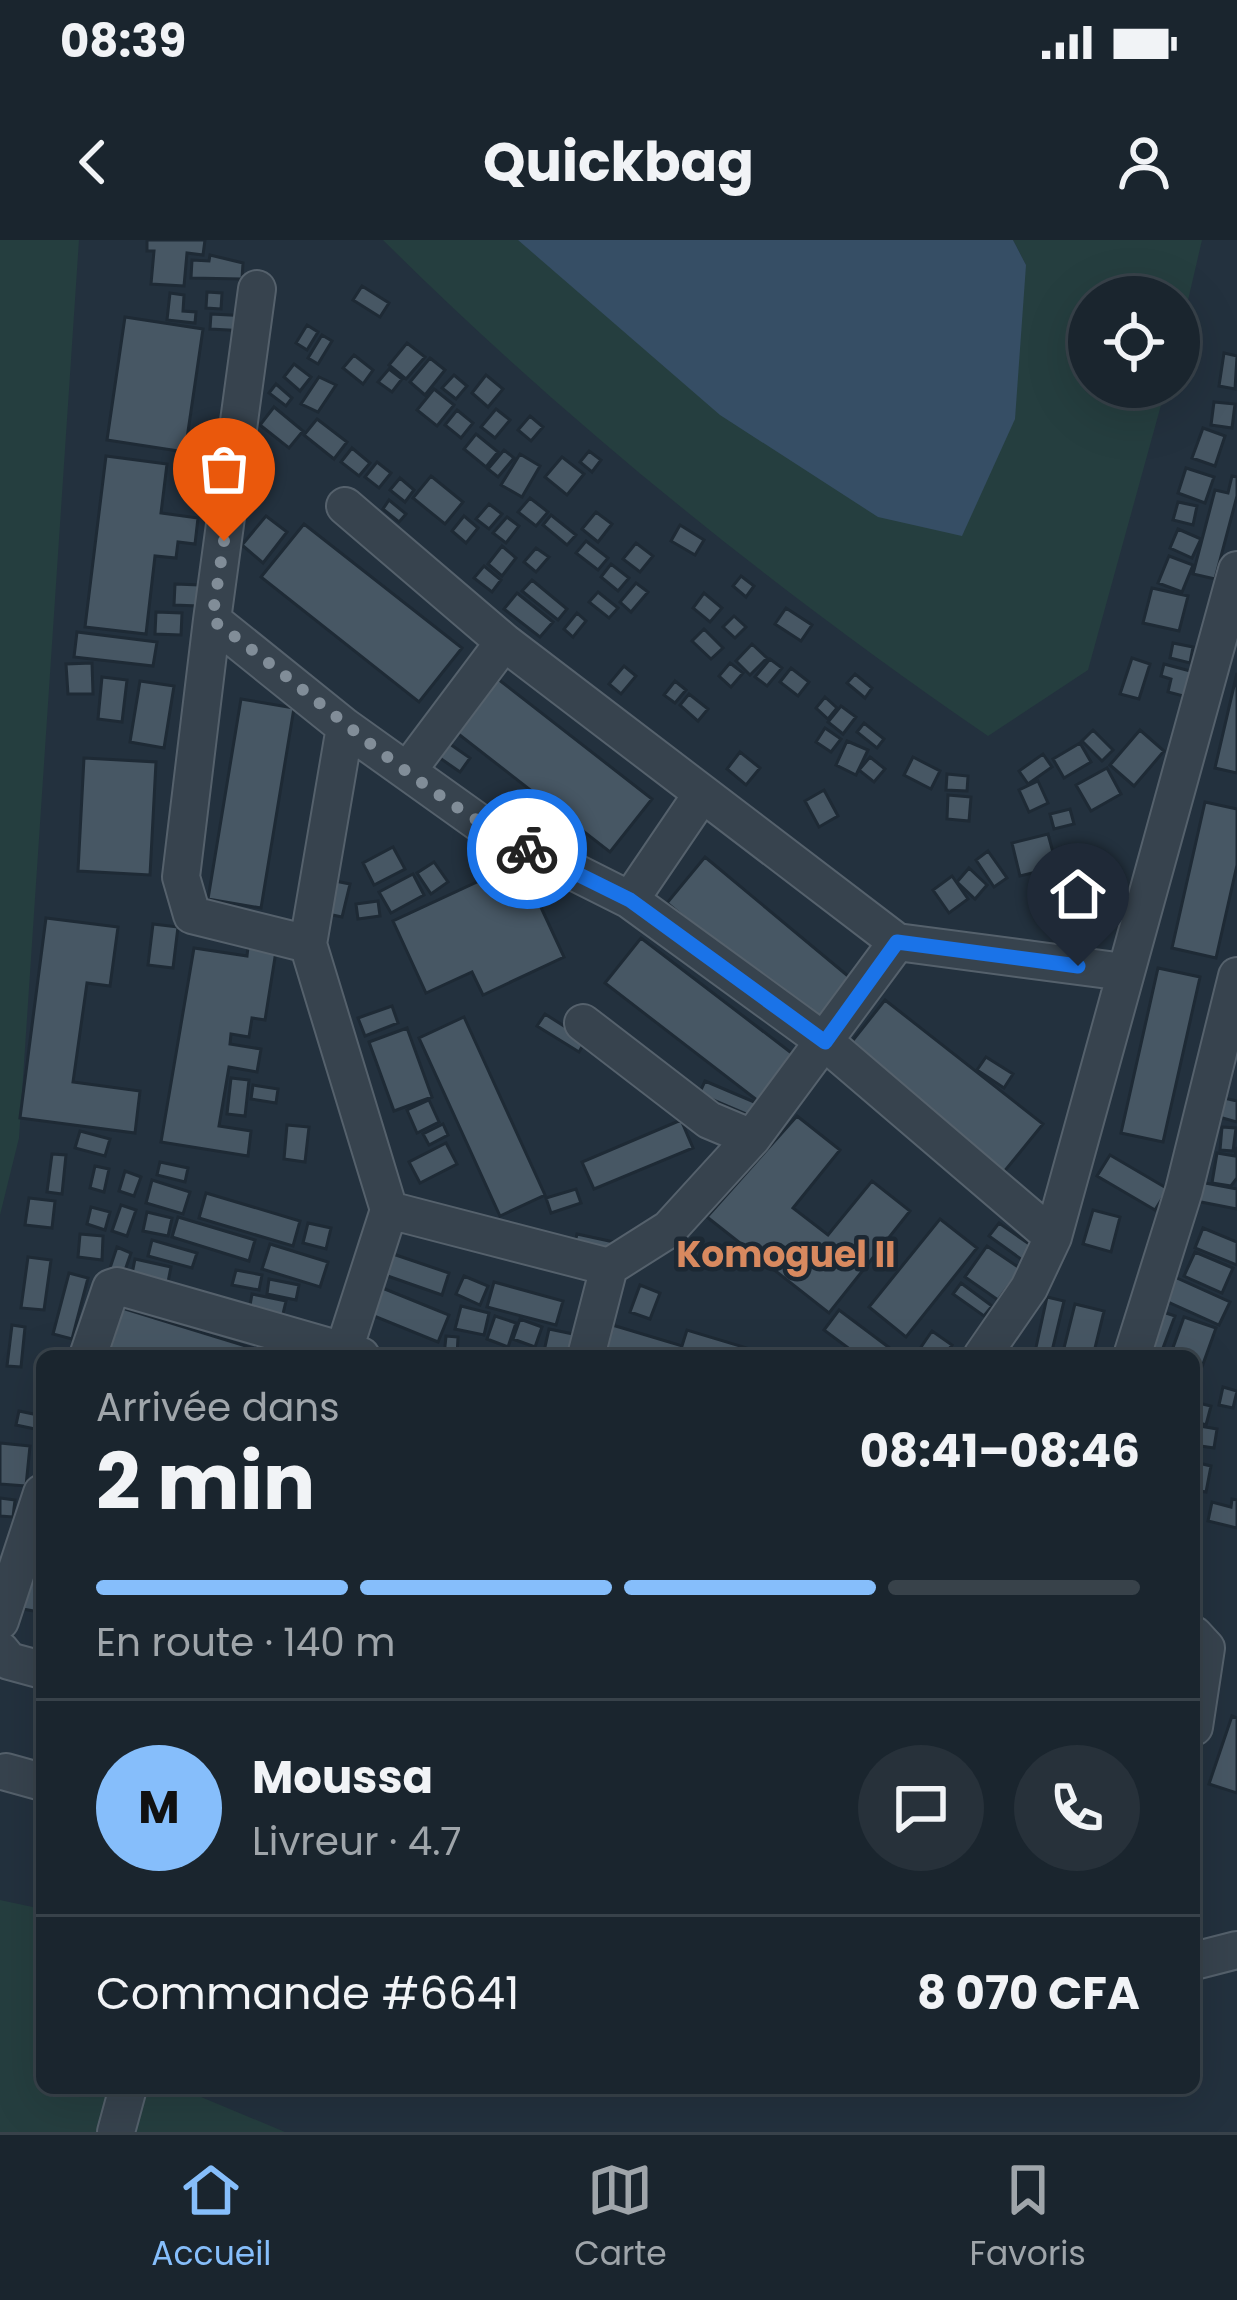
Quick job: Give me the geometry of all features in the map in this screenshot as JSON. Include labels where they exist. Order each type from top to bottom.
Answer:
[{"type":"street","points":[[257,289],[181,878],[192,915],[308,944]]},
{"type":"street","points":[[345,506],[504,642],[897,942],[1124,972]]},
{"type":"street","points":[[986,1350],[1030,1288],[1053,1238],[1237,570]]},
{"type":"street","points":[[212,620],[276,666],[345,727],[485,827],[630,900],[825,1042],[1053,1238]]},
{"type":"street","points":[[408,770],[504,642]]},
{"type":"street","points":[[345,727],[308,944],[389,1210],[350,1350]]},
{"type":"street","points":[[630,900],[702,794]]},
{"type":"street","points":[[588,1350],[609,1267],[669,1229],[752,1138],[897,942]]},
{"type":"street","points":[[1134,1350],[1184,1190],[1237,976]]},
{"type":"street","points":[[583,1023],[709,1120],[752,1138]]},
{"type":"street","points":[[389,1210],[609,1267]]},
{"type":"street","points":[[90,1350],[111,1288],[331,1350]]},
{"type":"street","points":[[0,1621],[36,1511]]},
{"type":"street","points":[[1200,1700],[1212,1647]]},
{"type":"street","points":[[0,1650],[8,1661],[36,1668]]},
{"type":"street","points":[[6,1772],[36,1780]]},
{"type":"street","points":[[1200,1959],[1237,1950]]},
{"type":"street","points":[[116,2132],[126,2094]]},
{"type":"green space","points":[[0,240],[79,240],[19,1138],[0,1215]]},
{"type":"green space","points":[[383,240],[518,240],[541,257],[1026,265],[1013,240],[1202,240],[1194,276],[1068,276],[1068,408],[1160,408],[1088,670],[988,736],[829,622],[674,502],[453,308]]},
{"type":"green space","points":[[0,1900],[36,1908],[36,2094],[202,2094],[285,2132],[0,2132]]},
{"type":"water","points":[[518,240],[1013,240],[1026,265],[1015,419],[962,536],[878,517],[720,415]]},
{"type":"building","points":[[147,240],[205,240],[203,255],[187,253],[184,286],[151,284],[154,251],[147,251]]},
{"type":"building","points":[[210,255],[243,263],[242,279],[191,278],[192,260],[209,261]]},
{"type":"building","points":[[362,286],[389,303],[380,317],[353,300]]},
{"type":"building","points":[[207,292],[222,293],[221,309],[206,308]]},
{"type":"building","points":[[170,293],[184,295],[183,311],[196,312],[195,323],[167,320]]},
{"type":"building","points":[[211,314],[248,316],[247,331],[210,329]]},
{"type":"building","points":[[125,317],[203,329],[185,452],[107,440]]},
{"type":"building","points":[[307,325],[318,332],[307,350],[296,343]]},
{"type":"building","points":[[322,335],[332,341],[318,364],[308,358]]},
{"type":"building","points":[[407,343],[425,357],[406,379],[389,365]]},
{"type":"building","points":[[1224,353],[1237,356],[1235,389],[1219,386]]},
{"type":"building","points":[[354,355],[373,370],[363,384],[343,368]]},
{"type":"building","points":[[430,358],[445,370],[425,395],[410,382]]},
{"type":"building","points":[[294,364],[311,377],[300,391],[284,377]]},
{"type":"building","points":[[389,369],[402,379],[392,392],[378,382]]},
{"type":"building","points":[[454,375],[467,386],[456,399],[442,388]]},
{"type":"building","points":[[486,375],[503,389],[488,407],[472,393]]},
{"type":"building","points":[[319,377],[336,385],[318,412],[301,404]]},
{"type":"building","points":[[276,384],[292,398],[286,406],[269,393]]},
{"type":"building","points":[[434,389],[454,405],[437,426],[417,410]]},
{"type":"building","points":[[1214,402],[1235,404],[1232,428],[1211,425]]},
{"type":"building","points":[[274,407],[303,431],[289,448],[260,425]]},
{"type":"building","points":[[496,409],[510,420],[495,438],[481,427]]},
{"type":"building","points":[[457,410],[473,423],[461,438],[445,425]]},
{"type":"building","points":[[530,416],[543,427],[531,441],[518,430]]},
{"type":"building","points":[[317,419],[347,442],[334,459],[304,435]]},
{"type":"building","points":[[1203,428],[1225,436],[1215,466],[1192,458]]},
{"type":"building","points":[[476,434],[498,452],[486,467],[464,449]]},
{"type":"building","points":[[352,448],[370,463],[359,476],[341,462]]},
{"type":"building","points":[[504,450],[514,458],[498,477],[488,469]]},
{"type":"building","points":[[589,451],[601,460],[592,472],[580,462]]},
{"type":"building","points":[[520,454],[540,466],[522,497],[501,485]]},
{"type":"building","points":[[106,456],[167,464],[161,513],[198,518],[195,544],[178,542],[176,558],[155,556],[146,634],[85,627]]},
{"type":"building","points":[[562,457],[584,474],[567,495],[545,477]]},
{"type":"building","points":[[377,462],[391,473],[379,488],[365,477]]},
{"type":"building","points":[[1186,468],[1214,477],[1205,503],[1178,493]]},
{"type":"building","points":[[431,476],[463,502],[445,524],[413,498]]},
{"type":"building","points":[[1232,476],[1237,477],[1237,496],[1215,579],[1193,574],[1215,490],[1228,493]]},
{"type":"building","points":[[400,478],[414,490],[405,502],[390,490]]},
{"type":"building","points":[[530,498],[548,512],[536,526],[518,512]]},
{"type":"building","points":[[389,500],[406,514],[399,522],[383,509]]},
{"type":"building","points":[[1178,502],[1197,506],[1193,525],[1173,520]]},
{"type":"building","points":[[489,504],[502,514],[489,529],[476,519]]},
{"type":"building","points":[[596,512],[612,524],[598,542],[582,529]]},
{"type":"building","points":[[551,515],[576,535],[567,545],[543,525]]},
{"type":"building","points":[[266,516],[287,532],[263,563],[242,545]]},
{"type":"building","points":[[464,516],[478,528],[466,543],[452,531]]},
{"type":"building","points":[[507,517],[519,526],[506,543],[493,533]]},
{"type":"building","points":[[304,524],[462,648],[419,702],[261,577]]},
{"type":"building","points":[[680,525],[704,540],[695,555],[671,541]]},
{"type":"building","points":[[1178,529],[1201,539],[1192,558],[1170,548]]},
{"type":"building","points":[[586,541],[608,558],[598,570],[576,553]]},
{"type":"building","points":[[636,543],[653,556],[640,572],[623,559]]},
{"type":"building","points":[[502,546],[516,558],[502,576],[488,564]]},
{"type":"building","points":[[536,548],[549,557],[536,572],[524,562]]},
{"type":"building","points":[[1169,556],[1193,565],[1182,592],[1158,583]]},
{"type":"building","points":[[611,564],[629,578],[618,591],[601,577]]},
{"type":"building","points":[[484,566],[501,580],[492,592],[474,578]]},
{"type":"building","points":[[741,576],[754,586],[746,597],[733,586]]},
{"type":"building","points":[[532,580],[567,609],[558,620],[522,591]]},
{"type":"building","points":[[636,583],[648,592],[631,612],[620,602]]},
{"type":"building","points":[[175,584],[200,585],[199,606],[174,605]]},
{"type":"building","points":[[1152,588],[1188,596],[1179,631],[1143,623]]},
{"type":"building","points":[[598,592],[618,608],[609,618],[589,602]]},
{"type":"building","points":[[517,593],[553,622],[540,637],[504,609]]},
{"type":"building","points":[[704,593],[722,608],[710,622],[693,608]]},
{"type":"building","points":[[786,608],[812,625],[801,641],[775,624]]},
{"type":"building","points":[[156,612],[182,613],[181,635],[155,634]]},
{"type":"building","points":[[577,613],[586,621],[573,637],[564,629]]},
{"type":"building","points":[[734,616],[746,627],[735,638],[723,627]]},
{"type":"building","points":[[704,629],[723,648],[711,659],[692,641]]},
{"type":"building","points":[[77,632],[157,642],[153,666],[74,657]]},
{"type":"building","points":[[1173,643],[1193,647],[1190,663],[1170,658]]},
{"type":"building","points":[[752,644],[767,658],[750,675],[736,661]]},
{"type":"building","points":[[1132,658],[1150,664],[1139,699],[1120,694]]},
{"type":"building","points":[[770,659],[782,668],[767,686],[755,677]]},
{"type":"building","points":[[92,663],[93,694],[68,694],[66,664]]},
{"type":"building","points":[[730,663],[743,673],[731,687],[719,676]]},
{"type":"building","points":[[1164,664],[1194,672],[1187,697],[1168,692],[1171,679],[1161,676]]},
{"type":"building","points":[[624,666],[636,676],[621,694],[609,684]]},
{"type":"building","points":[[791,668],[809,682],[798,696],[780,682]]},
{"type":"building","points":[[1237,673],[1237,773],[1215,768]]},
{"type":"building","points":[[855,674],[872,688],[865,698],[847,683]]},
{"type":"building","points":[[494,676],[652,799],[610,852],[452,729]]},
{"type":"building","points":[[102,677],[127,680],[122,722],[98,719]]},
{"type":"building","points":[[140,681],[174,686],[164,748],[130,742]]},
{"type":"building","points":[[675,681],[686,690],[675,703],[664,695]]},
{"type":"building","points":[[689,694],[708,709],[698,721],[680,705]]},
{"type":"building","points":[[825,697],[837,708],[828,719],[816,708]]},
{"type":"building","points":[[241,699],[294,708],[261,908],[208,899]]},
{"type":"building","points":[[841,706],[856,717],[843,734],[828,722]]},
{"type":"building","points":[[864,723],[884,739],[877,748],[857,732]]},
{"type":"building","points":[[825,728],[841,739],[831,752],[816,742]]},
{"type":"building","points":[[1093,730],[1113,750],[1102,761],[1082,741]]},
{"type":"building","points":[[1140,730],[1164,751],[1134,786],[1110,765]]},
{"type":"building","points":[[847,741],[868,750],[856,775],[836,765]]},
{"type":"building","points":[[447,742],[470,758],[460,772],[437,756]]},
{"type":"building","points":[[1080,743],[1091,762],[1064,778],[1053,759]]},
{"type":"building","points":[[740,752],[760,768],[746,785],[727,769]]},
{"type":"building","points":[[1043,754],[1052,767],[1028,784],[1019,771]]},
{"type":"building","points":[[870,757],[885,769],[874,782],[859,770]]},
{"type":"building","points":[[913,757],[940,771],[931,789],[904,775]]},
{"type":"building","points":[[84,758],[156,762],[150,875],[78,871]]},
{"type":"building","points":[[1107,768],[1121,794],[1091,811],[1076,785]]},
{"type":"building","points":[[947,774],[968,776],[967,791],[946,790]]},
{"type":"building","points":[[1038,781],[1048,803],[1029,812],[1019,790]]},
{"type":"building","points":[[824,790],[838,816],[819,827],[805,801]]},
{"type":"building","points":[[948,795],[971,797],[969,821],[947,819]]},
{"type":"building","points":[[1205,802],[1237,809],[1237,865],[1216,958],[1172,948]]},
{"type":"building","points":[[1070,809],[1074,824],[1054,829],[1050,814]]},
{"type":"building","points":[[1048,834],[1057,867],[1020,876],[1012,843]]},
{"type":"building","points":[[393,847],[405,869],[374,885],[363,863]]},
{"type":"building","points":[[988,851],[1007,878],[994,887],[976,860]]},
{"type":"building","points":[[705,857],[854,981],[816,1027],[667,903]]},
{"type":"building","points":[[434,862],[448,882],[431,894],[417,873]]},
{"type":"building","points":[[520,862],[564,957],[483,995],[472,972],[426,993],[393,921]]},
{"type":"building","points":[[969,868],[987,885],[975,899],[957,882]]},
{"type":"building","points":[[413,874],[424,895],[391,913],[379,892]]},
{"type":"building","points":[[952,876],[968,899],[949,913],[933,890]]},
{"type":"building","points":[[330,880],[350,884],[342,917],[323,913]]},
{"type":"building","points":[[378,901],[380,916],[358,919],[356,904]]},
{"type":"building","points":[[46,918],[118,927],[110,986],[87,983],[73,1082],[140,1091],[135,1133],[20,1118]]},
{"type":"building","points":[[153,924],[178,927],[173,968],[148,965]]},
{"type":"building","points":[[641,938],[798,1058],[762,1104],[605,983]]},
{"type":"building","points":[[248,947],[276,951],[265,1020],[252,1018],[249,1037],[231,1034],[230,1044],[261,1049],[257,1072],[229,1067],[219,1126],[251,1131],[248,1156],[161,1142],[194,948],[247,956]]},
{"type":"building","points":[[1158,968],[1200,977],[1163,1142],[1121,1133]]},
{"type":"building","points":[[885,1000],[1043,1124],[1003,1173],[846,1049]]},
{"type":"building","points":[[392,1006],[398,1023],[365,1036],[358,1018]]},
{"type":"building","points":[[545,1014],[586,1040],[579,1052],[537,1026]]},
{"type":"building","points":[[464,1017],[545,1195],[500,1216],[419,1038]]},
{"type":"building","points":[[407,1028],[432,1097],[394,1111],[369,1042]]},
{"type":"building","points":[[986,1057],[1013,1074],[1004,1088],[977,1070]]},
{"type":"building","points":[[231,1078],[249,1080],[245,1116],[227,1114]]},
{"type":"building","points":[[705,1081],[759,1104],[753,1117],[699,1094]]},
{"type":"building","points":[[253,1085],[278,1089],[276,1103],[251,1099]]},
{"type":"building","points":[[1224,1098],[1237,1101],[1237,1122],[1219,1117]]},
{"type":"building","points":[[429,1100],[439,1122],[417,1133],[407,1110]]},
{"type":"building","points":[[797,1116],[840,1150],[793,1208],[828,1235],[872,1181],[910,1211],[829,1313],[707,1217]]},
{"type":"building","points":[[681,1120],[693,1148],[594,1189],[582,1162]]},
{"type":"building","points":[[443,1124],[448,1135],[429,1145],[423,1134]]},
{"type":"building","points":[[287,1125],[309,1127],[305,1162],[284,1159]]},
{"type":"building","points":[[1222,1127],[1236,1128],[1233,1151],[1220,1150]]},
{"type":"building","points":[[80,1131],[110,1139],[105,1156],[75,1148]]},
{"type":"building","points":[[446,1143],[457,1164],[420,1183],[409,1162]]},
{"type":"building","points":[[1237,1147],[1237,1178],[1231,1186],[1212,1183],[1217,1153],[1235,1156]]},
{"type":"building","points":[[52,1154],[66,1155],[62,1194],[47,1192]]},
{"type":"building","points":[[1110,1155],[1168,1189],[1155,1210],[1097,1176]]},
{"type":"building","points":[[160,1162],[188,1168],[185,1182],[157,1175]]},
{"type":"building","points":[[95,1166],[109,1169],[104,1192],[90,1188]]},
{"type":"building","points":[[125,1171],[141,1177],[134,1196],[119,1191]]},
{"type":"building","points":[[152,1180],[190,1192],[183,1214],[146,1203]]},
{"type":"building","points":[[1200,1182],[1237,1189],[1237,1209],[1196,1201]]},
{"type":"building","points":[[576,1189],[581,1203],[551,1213],[546,1198]]},
{"type":"building","points":[[206,1193],[300,1221],[293,1246],[199,1218]]},
{"type":"building","points":[[29,1198],[55,1201],[52,1228],[25,1225]]},
{"type":"building","points":[[121,1205],[136,1210],[127,1236],[112,1231]]},
{"type":"building","points":[[91,1207],[110,1212],[105,1230],[87,1224]]},
{"type":"building","points":[[1093,1210],[1120,1217],[1111,1252],[1083,1244]]},
{"type":"building","points":[[147,1212],[172,1218],[168,1236],[143,1231]]},
{"type":"building","points":[[178,1217],[255,1240],[249,1261],[172,1237]]},
{"type":"building","points":[[940,1219],[977,1248],[906,1337],[869,1307]]},
{"type":"building","points":[[308,1223],[331,1228],[326,1249],[303,1243]]},
{"type":"building","points":[[999,1223],[1035,1248],[1025,1262],[989,1236]]},
{"type":"building","points":[[1203,1228],[1237,1242],[1237,1265],[1195,1248]]},
{"type":"building","points":[[80,1234],[103,1236],[102,1260],[78,1257]]},
{"type":"building","points":[[577,1234],[623,1244],[620,1257],[574,1247]]},
{"type":"building","points":[[152,1240],[197,1253],[192,1268],[148,1256]]},
{"type":"building","points":[[270,1244],[328,1262],[320,1287],[262,1269]]},
{"type":"building","points":[[987,1246],[1021,1269],[998,1300],[965,1277]]},
{"type":"building","points":[[117,1247],[131,1253],[123,1276],[109,1271]]},
{"type":"building","points":[[387,1252],[449,1273],[442,1295],[379,1273]]},
{"type":"building","points":[[1195,1252],[1233,1268],[1222,1293],[1184,1276]]},
{"type":"building","points":[[28,1257],[51,1260],[44,1310],[21,1308]]},
{"type":"building","points":[[135,1259],[171,1267],[168,1282],[132,1274]]},
{"type":"building","points":[[236,1270],[262,1275],[259,1290],[232,1285]]},
{"type":"building","points":[[69,1273],[88,1278],[72,1339],[53,1334]]},
{"type":"building","points":[[1168,1274],[1230,1302],[1219,1325],[1157,1297]]},
{"type":"building","points":[[464,1276],[488,1286],[480,1305],[456,1294]]},
{"type":"building","points":[[269,1279],[299,1285],[296,1300],[267,1294]]},
{"type":"building","points":[[494,1282],[563,1301],[556,1325],[487,1307]]},
{"type":"building","points":[[961,1283],[992,1306],[984,1316],[953,1294]]},
{"type":"building","points":[[375,1285],[449,1315],[438,1342],[364,1312]]},
{"type":"building","points":[[640,1285],[660,1293],[650,1319],[630,1312]]},
{"type":"building","points":[[252,1294],[286,1301],[282,1318],[249,1311]]},
{"type":"building","points":[[1047,1297],[1064,1301],[1052,1350],[1035,1350]]},
{"type":"building","points":[[109,1304],[258,1350],[104,1350]]},
{"type":"building","points":[[1075,1304],[1104,1311],[1094,1350],[1064,1350]]},
{"type":"building","points":[[461,1306],[489,1313],[484,1335],[455,1329]]},
{"type":"building","points":[[839,1310],[892,1350],[851,1350],[824,1330]]},
{"type":"building","points":[[1157,1310],[1175,1316],[1162,1350],[1142,1350]]},
{"type":"building","points":[[495,1316],[516,1323],[508,1347],[487,1339]]},
{"type":"building","points":[[1184,1317],[1216,1328],[1200,1372],[1200,1350],[1172,1350]]},
{"type":"building","points":[[520,1319],[542,1327],[535,1347],[513,1339]]},
{"type":"building","points":[[609,1324],[682,1346],[687,1330],[753,1350],[601,1350]]},
{"type":"building","points":[[12,1325],[25,1327],[21,1367],[7,1366]]},
{"type":"building","points":[[549,1329],[573,1334],[569,1350],[544,1350]]},
{"type":"building","points":[[932,1331],[952,1345],[948,1350],[919,1350]]},
{"type":"building","points":[[446,1336],[458,1337],[457,1350],[445,1350]]},
{"type":"building","points":[[1223,1387],[1237,1391],[1233,1408],[1219,1405]]},
{"type":"building","points":[[1200,1403],[1211,1406],[1206,1425],[1200,1423]]},
{"type":"building","points":[[19,1411],[36,1415],[35,1429],[16,1425]]},
{"type":"building","points":[[1200,1426],[1217,1429],[1214,1448],[1200,1446]]},
{"type":"building","points":[[0,1443],[30,1446],[26,1486],[0,1484]]},
{"type":"building","points":[[1200,1463],[1211,1466],[1206,1492],[1200,1491]]},
{"type":"building","points":[[0,1498],[15,1500],[13,1517],[0,1516]]},
{"type":"building","points":[[1232,1499],[1237,1500],[1237,1528],[1208,1521],[1212,1502],[1231,1507]]},
{"type":"building","points":[[32,1560],[36,1561],[36,1611],[23,1609]]},
{"type":"building","points":[[1232,1716],[1237,1718],[1237,1793],[1209,1784]]},
{"type":"way so far","points":[[224,541],[212,620],[276,666],[345,727],[485,827],[527,849]]},
{"type":"district","name":"Komoguel II","points":[[786,1254]]},
{"type":"route","points":[[527,849],[630,900],[825,1042],[897,942],[1078,966]]}]
